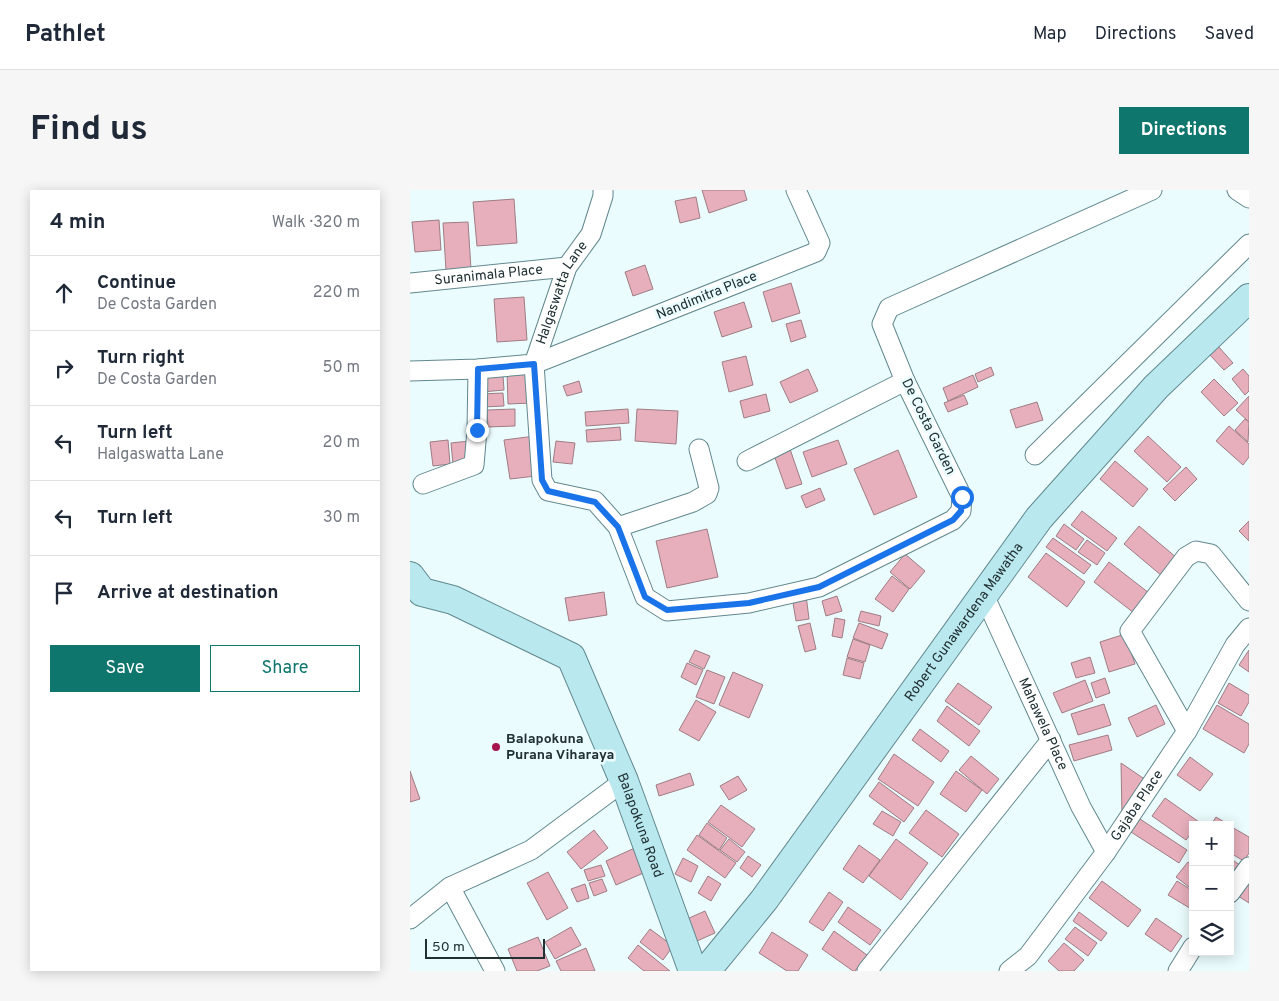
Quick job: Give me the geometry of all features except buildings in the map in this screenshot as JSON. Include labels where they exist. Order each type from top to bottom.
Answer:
[{"type":"main road","name":"Robert Gunawardena Mawatha","points":[[706,971],[764,900],[1039,518],[1149,394],[1249,298]]},
{"type":"main road","name":"Balapokuna Road","points":[[410,576],[422,592],[452,600],[571,657],[624,781],[693,971]]},
{"type":"street","name":"Halgaswatta Lane","points":[[534,364],[567,267],[591,234],[603,196],[603,190]]},
{"type":"street","name":"Nandimitra Place","points":[[534,364],[816,252],[820,243],[796,190]]},
{"type":"street","name":"De Costa Garden","points":[[534,364],[542,480],[548,491],[595,502],[618,527],[645,597],[667,610],[749,603],[819,587],[953,520],[961,511],[962,497],[905,381],[882,324],[889,308],[1152,190]]},
{"type":"street","points":[[1237,190],[1249,198]]},
{"type":"street","points":[[1035,455],[1249,244]]},
{"type":"street","name":"Suranimala Place","points":[[410,283],[567,267]]},
{"type":"street","points":[[410,372],[534,364]]},
{"type":"street","points":[[423,484],[474,465],[477,430],[478,369]]},
{"type":"street","points":[[747,461],[905,381]]},
{"type":"street","points":[[618,527],[694,502],[707,494],[709,488],[699,449]]},
{"type":"street","points":[[1187,731],[1130,631],[1186,557],[1196,551],[1210,554],[1249,601]]},
{"type":"street","name":"Mahawela Place","points":[[984,595],[1081,807],[1106,852]]},
{"type":"street","name":"Gajaba Place","points":[[1009,971],[1028,956],[1106,852],[1187,731],[1235,645],[1249,628]]},
{"type":"street","points":[[867,971],[1051,740]]},
{"type":"street","points":[[410,919],[450,887],[531,850],[624,781]]},
{"type":"street","points":[[1234,888],[1249,867]]},
{"type":"street","points":[[450,887],[495,971]]},
{"type":"street","points":[[1178,971],[1189,953]]},
{"type":"place","name":"Balapokuna Purana Viharaya","points":[[496,747]]},
{"type":"route","points":[[477,430],[478,369],[534,364],[542,480],[548,491],[595,502],[618,527],[645,597],[667,610],[749,603],[819,587],[953,520],[961,511],[962,497]]}]
